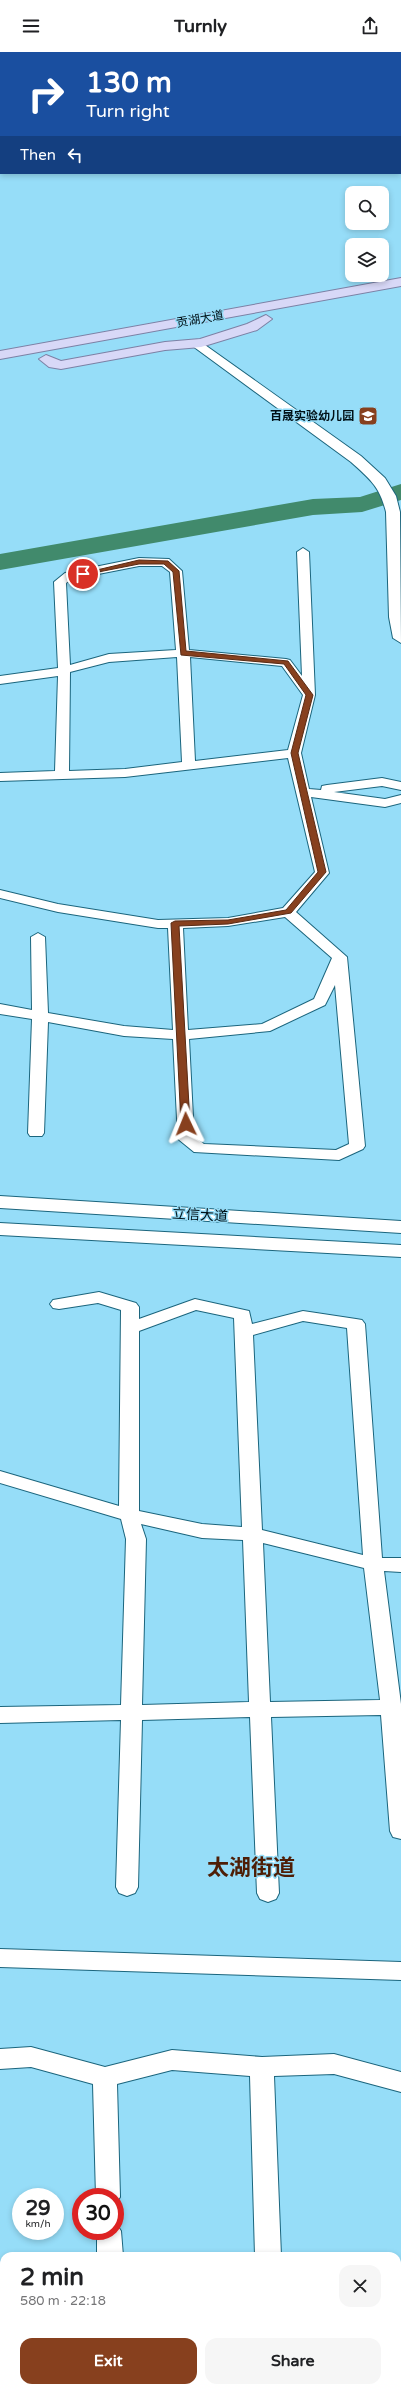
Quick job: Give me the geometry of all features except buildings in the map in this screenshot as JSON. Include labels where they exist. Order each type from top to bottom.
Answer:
[{"type":"main road","name":"贡湖大道","points":[[0,355],[401,282]]},
{"type":"main road","name":"贡湖大道","points":[[0,367],[401,294]]},
{"type":"main road","points":[[46,359],[54,364],[61,365],[166,346],[200,344],[252,327],[266,319]]},
{"type":"street","points":[[200,344],[343,449],[382,481],[395,496],[401,591]]},
{"type":"street","points":[[396,512],[397,617],[401,638]]},
{"type":"street","points":[[0,894],[58,908],[158,924],[228,922],[288,912],[322,872],[294,753],[309,695],[303,552]]},
{"type":"street","points":[[62,775],[64,670],[60,582],[69,576],[139,562],[165,562],[176,571],[183,653],[189,765]]},
{"type":"street","points":[[0,680],[46,675],[109,658],[183,653],[286,663],[309,695]]},
{"type":"street","points":[[0,777],[125,773],[294,753]]},
{"type":"street","points":[[303,792],[382,782],[401,786]]},
{"type":"street","points":[[303,792],[385,803],[401,799]]},
{"type":"street","points":[[175,923],[182,1034],[186,1139],[200,1149],[339,1155],[357,1146],[340,957],[288,912]]},
{"type":"street","points":[[36,1133],[40,1016],[38,937]]},
{"type":"street","points":[[0,1009],[124,1031],[182,1034],[265,1028],[320,1002],[340,957]]},
{"type":"street","name":"立信大道","points":[[0,1202],[401,1227]]},
{"type":"street","name":"立信大道","points":[[0,1229],[401,1251]]},
{"type":"street","points":[[59,1304],[99,1297],[130,1307],[130,1515],[136,1540],[127,1887]]},
{"type":"street","points":[[130,1328],[195,1304],[243,1315],[254,1534],[268,1893]]},
{"type":"street","points":[[244,1332],[303,1316],[356,1324],[373,1564],[391,1706],[401,1831]]},
{"type":"street","points":[[0,1477],[130,1515],[202,1531],[254,1534],[373,1564],[401,1565]]},
{"type":"street","points":[[0,1715],[391,1706]]},
{"type":"street","points":[[0,1958],[401,1971]]},
{"type":"street","points":[[0,2059],[30,2057],[105,2077],[172,2060],[262,2067],[334,2064],[401,2082]]},
{"type":"street","points":[[262,2067],[268,2252]]},
{"type":"street","points":[[105,2077],[108,2188]]},
{"type":"street","points":[[109,2240],[110,2252]]},
{"type":"waterway","points":[[0,562],[89,548],[313,507],[362,504],[401,492]]},
{"type":"place","name":"百晟实验幼儿园","points":[[368,416]]},
{"type":"district","name":"太湖街道","points":[[251,1868]]},
{"type":"route","points":[[83,574],[139,562],[165,562],[176,571],[183,653],[286,663],[309,695],[294,753],[322,872],[288,912],[228,922],[175,923],[186,1124]]}]
